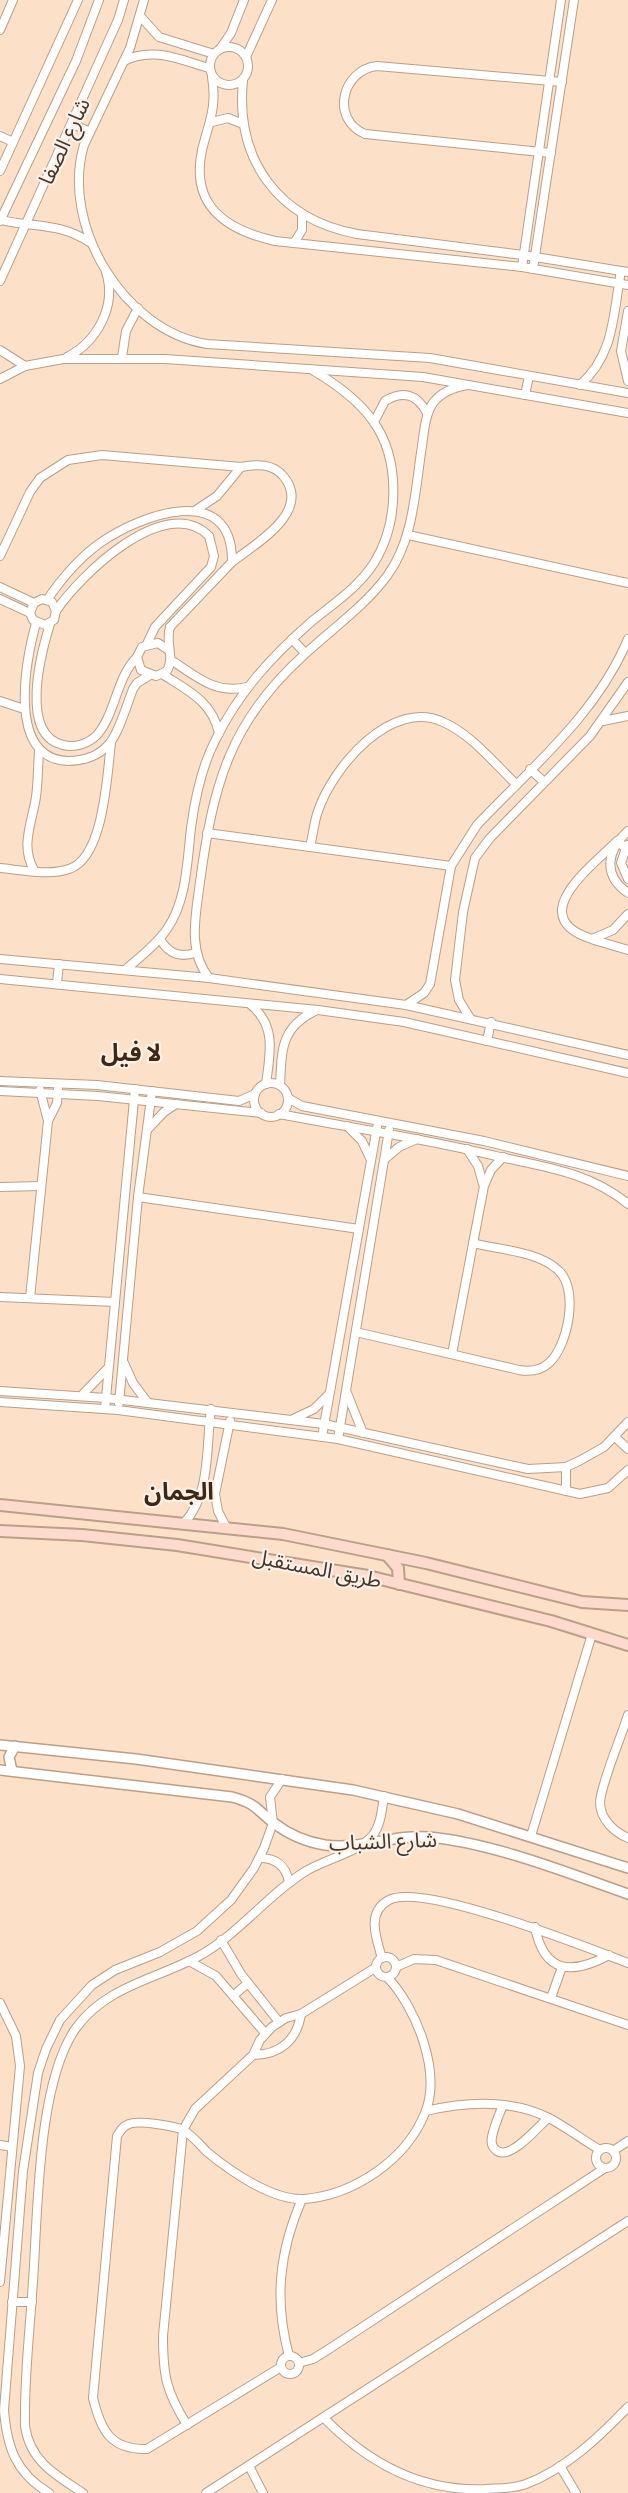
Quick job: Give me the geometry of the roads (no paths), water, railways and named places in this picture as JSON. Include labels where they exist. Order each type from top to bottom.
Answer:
[{"type":"main road","name":"طريق المستقبل","points":[[0,1505],[283,1534],[387,1555],[582,1602],[628,1605]]},
{"type":"main road","name":"طريق المستقبل","points":[[0,1531],[82,1535],[177,1545],[325,1569],[499,1608],[628,1645]]},
{"type":"main road","points":[[387,1555],[398,1568],[399,1584]]},
{"type":"street","points":[[0,30],[13,0]]},
{"type":"street","points":[[0,171],[4,153],[13,142],[78,0]]},
{"type":"street","name":"شارع الصفا","points":[[0,220],[76,61],[99,0]]},
{"type":"street","name":"شارع الصفا","points":[[0,281],[118,20],[124,0]]},
{"type":"street","points":[[144,0],[141,17],[79,161],[78,195],[82,220],[103,263],[138,308],[162,329],[192,342],[272,350],[392,354],[628,393]]},
{"type":"street","points":[[244,0],[231,33],[217,51],[209,68],[215,99],[212,122],[202,149],[200,179],[211,208],[220,218],[256,237],[522,267],[628,285]]},
{"type":"street","points":[[272,0],[246,57],[247,73],[243,80],[243,124],[260,169],[279,195],[302,216],[332,229],[625,271],[619,283],[608,349],[597,369],[580,385]]},
{"type":"street","points":[[522,267],[561,0]]},
{"type":"street","points":[[533,269],[574,0]]},
{"type":"street","points":[[141,17],[159,37],[217,51],[235,48],[246,57]]},
{"type":"street","points":[[123,61],[132,56],[153,54],[209,68]]},
{"type":"street","points":[[551,153],[365,134],[350,123],[344,102],[350,80],[358,72],[377,66],[562,82]]},
{"type":"street","points":[[212,77],[230,86],[243,80]]},
{"type":"street","points":[[212,122],[228,118],[243,124]]},
{"type":"street","points":[[72,124],[90,132]]},
{"type":"street","points":[[0,136],[13,142]]},
{"type":"street","points":[[294,243],[302,230],[302,216]]},
{"type":"street","points":[[0,220],[25,226],[43,224],[60,227],[92,244]]},
{"type":"street","points":[[63,359],[87,343],[104,320],[109,291],[103,263]]},
{"type":"street","points":[[122,357],[126,331],[138,308]]},
{"type":"street","points":[[628,311],[621,351],[628,381]]},
{"type":"street","points":[[0,350],[25,366]]},
{"type":"street","points":[[0,379],[25,366],[63,359],[122,357],[314,371],[392,374],[628,413]]},
{"type":"street","points":[[125,970],[160,939],[180,902],[198,788],[219,733],[247,687],[292,639],[361,581],[374,563],[386,538],[392,514],[392,476],[382,439],[374,422],[347,394],[314,371]]},
{"type":"street","points":[[525,395],[529,376]]},
{"type":"street","points":[[209,978],[195,953],[198,899],[207,833],[218,782],[239,734],[268,690],[305,653],[374,593],[399,557],[408,535],[428,413],[444,393],[468,385]]},
{"type":"street","points":[[374,422],[385,401],[404,393],[414,396],[423,403],[428,413]]},
{"type":"street","points":[[0,556],[30,492],[47,473],[68,460],[102,455],[241,467],[264,465],[275,469],[284,476],[291,496],[290,507],[275,529],[218,574],[170,627],[168,649],[170,666],[162,674]]},
{"type":"street","points":[[196,510],[217,496],[241,467]]},
{"type":"street","points":[[0,587],[34,603],[47,600],[70,569],[99,544],[132,525],[168,512],[196,510],[208,515],[230,539],[232,562]]},
{"type":"street","points":[[168,512],[171,525]]},
{"type":"street","points":[[192,524],[209,536],[214,556],[211,567],[154,627],[147,644],[126,674],[104,724],[90,741],[70,746],[59,744],[43,731],[37,691],[41,657],[56,611],[78,582],[105,557],[137,538],[171,525],[192,524]]},
{"type":"street","points":[[408,535],[628,583]]},
{"type":"street","points":[[211,567],[218,574]]},
{"type":"street","points":[[0,599],[30,613],[36,623],[28,657],[24,710],[32,739],[39,750],[57,759],[76,761],[101,752],[111,743]]},
{"type":"street","points":[[47,600],[56,611]]},
{"type":"street","points":[[30,613],[34,603]]},
{"type":"street","points":[[36,623],[50,624]]},
{"type":"street","points":[[292,639],[305,653]]},
{"type":"street","points":[[406,1005],[424,993],[433,975],[451,866],[461,845],[477,825],[584,713],[613,669],[628,639]]},
{"type":"street","points":[[147,644],[158,643],[168,649]]},
{"type":"street","points":[[137,657],[141,670],[150,675]]},
{"type":"street","points":[[171,660],[211,687],[229,690],[247,687]]},
{"type":"street","points":[[0,868],[68,870],[78,865],[92,848],[111,743],[133,689],[143,678],[162,674],[203,700],[213,715],[219,733]]},
{"type":"street","points":[[470,1018],[459,1000],[455,980],[470,875],[476,858],[490,838],[601,722],[628,682]]},
{"type":"street","points":[[0,701],[24,710]]},
{"type":"street","points":[[601,722],[628,716]]},
{"type":"street","points":[[310,847],[318,810],[344,766],[380,730],[404,718],[423,717],[442,721],[459,731],[516,784]]},
{"type":"street","points":[[104,724],[116,730]]},
{"type":"street","points":[[32,739],[43,731]]},
{"type":"street","points":[[34,870],[29,862],[26,842],[36,795],[39,750]]},
{"type":"street","points":[[530,769],[544,783]]},
{"type":"street","points":[[628,831],[564,897],[562,914],[566,922],[580,935],[628,951]]},
{"type":"street","points":[[207,833],[451,866]]},
{"type":"street","points":[[617,841],[627,846],[621,863],[628,879]]},
{"type":"street","points":[[617,841],[609,856],[609,865],[616,882],[628,892]]},
{"type":"street","points":[[592,939],[612,930],[628,914]]},
{"type":"street","points":[[160,939],[171,952],[178,955],[195,953]]},
{"type":"street","points":[[0,959],[209,978],[406,1005],[628,1055]]},
{"type":"street","points":[[57,983],[59,964]]},
{"type":"street","points":[[0,979],[318,1010],[404,1022],[628,1073]]},
{"type":"street","points":[[0,1081],[135,1089],[239,1101],[255,1094],[266,1084],[271,1046],[270,1033],[262,1016],[249,1003]]},
{"type":"street","points":[[318,1010],[306,1015],[287,1034],[282,1047],[280,1085],[288,1098],[302,1106],[489,1142],[628,1176]]},
{"type":"street","points":[[487,1041],[491,1023]]},
{"type":"street","points":[[30,1298],[48,1121],[39,1082]]},
{"type":"street","points":[[48,1121],[57,1103],[58,1083]]},
{"type":"street","points":[[266,1084],[280,1085]]},
{"type":"street","points":[[105,1409],[135,1089]]},
{"type":"street","points":[[0,1091],[58,1093],[261,1113]]},
{"type":"street","points":[[118,1410],[138,1197],[152,1091]]},
{"type":"street","points":[[255,1094],[256,1108],[267,1116],[279,1114],[376,1130],[486,1153],[588,1178],[628,1202]]},
{"type":"street","points":[[279,1114],[287,1105],[288,1098]]},
{"type":"street","points":[[146,1132],[154,1121],[176,1104]]},
{"type":"street","points":[[322,1437],[378,1119]]},
{"type":"street","points":[[338,1439],[391,1122]]},
{"type":"street","points":[[346,1125],[362,1141],[371,1160]]},
{"type":"street","points":[[384,1160],[399,1147],[417,1139]]},
{"type":"street","points":[[486,1153],[489,1142]]},
{"type":"street","points":[[467,1149],[478,1166],[484,1186]]},
{"type":"street","points":[[452,1354],[484,1186],[490,1170],[502,1157]]},
{"type":"street","points":[[0,1187],[42,1186]]},
{"type":"street","points":[[138,1197],[359,1229]]},
{"type":"street","points":[[356,1332],[519,1370],[538,1370],[555,1358],[572,1297],[569,1285],[562,1273],[551,1263],[473,1244]]},
{"type":"street","points":[[120,1248],[133,1249]]},
{"type":"street","points":[[349,1283],[363,1286]]},
{"type":"street","points":[[0,1297],[115,1302]]},
{"type":"street","points":[[123,1361],[133,1383],[148,1403]]},
{"type":"street","points":[[81,1396],[109,1367]]},
{"type":"street","points":[[346,1389],[363,1433]]},
{"type":"street","points":[[291,1420],[314,1409],[331,1390]]},
{"type":"street","points":[[0,1391],[119,1399],[324,1424],[528,1469],[566,1467],[592,1455],[615,1437],[628,1422]]},
{"type":"street","points":[[0,1402],[118,1410],[338,1439],[580,1494],[595,1493],[608,1488],[628,1470]]},
{"type":"street","points":[[184,1523],[195,1508],[201,1494],[211,1409]]},
{"type":"street","points":[[226,1527],[215,1504],[215,1494],[232,1412]]},
{"type":"street","points":[[615,1437],[628,1449]]},
{"type":"street","points":[[566,1467],[566,1491]]},
{"type":"street","points":[[531,1836],[592,1634]]},
{"type":"street","points":[[628,1715],[600,1801],[604,1819],[612,1828],[628,1838]]},
{"type":"street","name":"شارع الشباب","points":[[0,1745],[136,1759],[384,1796],[531,1836],[628,1868]]},
{"type":"street","points":[[12,1771],[9,1757],[15,1746]]},
{"type":"street","name":"شارع الشباب","points":[[0,1770],[232,1797],[259,1807],[273,1822],[306,1840],[325,1845],[363,1845],[409,1837],[450,1840],[537,1863],[628,1894]]},
{"type":"street","points":[[49,2493],[32,2482],[20,2469],[6,2435],[4,2410],[23,2171],[38,2073],[60,2020],[92,1985],[115,1970],[160,1952],[197,1931],[231,1900],[260,1858],[273,1822],[270,1797],[282,1779]]},
{"type":"street","points":[[83,2493],[46,2469],[34,2455],[27,2439],[25,2409],[41,2172],[54,2076],[65,2048],[76,2029],[103,2001],[122,1989],[189,1961],[221,1940],[289,1882],[322,1862],[363,1845],[373,1836],[379,1824],[384,1796]]},
{"type":"street","points":[[260,1858],[277,1862],[285,1870],[289,1882]]},
{"type":"street","points":[[187,2425],[170,2398],[163,2367],[162,2336],[183,2130],[195,2109],[253,2055],[265,2033],[279,2022],[301,2014],[375,1968],[382,1958],[373,1924],[378,1910],[389,1900],[397,1898],[432,1900],[535,1927],[628,1963]]},
{"type":"street","points":[[535,1927],[538,1945],[548,1959],[562,1967],[577,1969],[609,1955]]},
{"type":"street","points":[[221,1940],[248,1983],[279,2022]]},
{"type":"street","points":[[382,1958],[391,1959],[396,1966]]},
{"type":"street","points":[[388,1978],[392,1976],[396,1966],[414,1959],[436,1960],[628,2025]]},
{"type":"street","points":[[189,1961],[207,1969],[234,1995],[265,2033]]},
{"type":"street","points":[[551,1998],[562,1967]]},
{"type":"street","points":[[289,2356],[284,2358],[280,2367],[147,2449],[133,2450],[109,2437],[101,2425],[93,2398],[117,2136],[122,2128],[140,2122],[183,2130],[224,2166],[248,2181],[274,2192],[302,2199],[328,2195],[353,2186],[376,2172],[396,2155],[426,2111],[428,2062],[423,2038],[402,1993],[388,1978],[379,1976],[375,1968]]},
{"type":"street","points":[[234,1995],[248,1983]]},
{"type":"street","points":[[0,2002],[15,2036],[20,2066],[0,2282]]},
{"type":"street","points":[[253,2055],[273,2053],[289,2042],[300,2024],[301,2014]]},
{"type":"street","points":[[426,2111],[468,2104],[502,2105],[548,2118],[600,2150],[607,2148],[613,2151]]},
{"type":"street","points":[[502,2105],[492,2136],[492,2145],[497,2152],[505,2154],[513,2150],[548,2118]]},
{"type":"street","points":[[613,2151],[628,2141]]},
{"type":"street","points":[[0,2145],[12,2147]]},
{"type":"street","points":[[600,2150],[596,2159],[605,2168]]},
{"type":"street","points":[[298,2363],[313,2359],[329,2349],[615,2162],[613,2151]]},
{"type":"street","points":[[298,2363],[289,2356],[281,2327],[280,2272],[289,2229],[302,2199]]},
{"type":"street","points":[[206,2493],[628,2221]]},
{"type":"street","points":[[12,2301],[32,2302]]},
{"type":"street","points":[[280,2367],[287,2374],[292,2374],[296,2372],[298,2363]]},
{"type":"street","points":[[324,2418],[348,2443],[370,2459],[400,2475],[433,2485],[473,2489],[513,2487],[542,2477],[601,2434],[628,2407]]},
{"type":"street","points":[[249,2466],[263,2493]]},
{"type":"street","points":[[560,2466],[576,2493]]},
{"type":"district","name":"لا فيل","points":[[131,1052]]},
{"type":"district","name":"الجمان","points":[[179,1491]]}]
